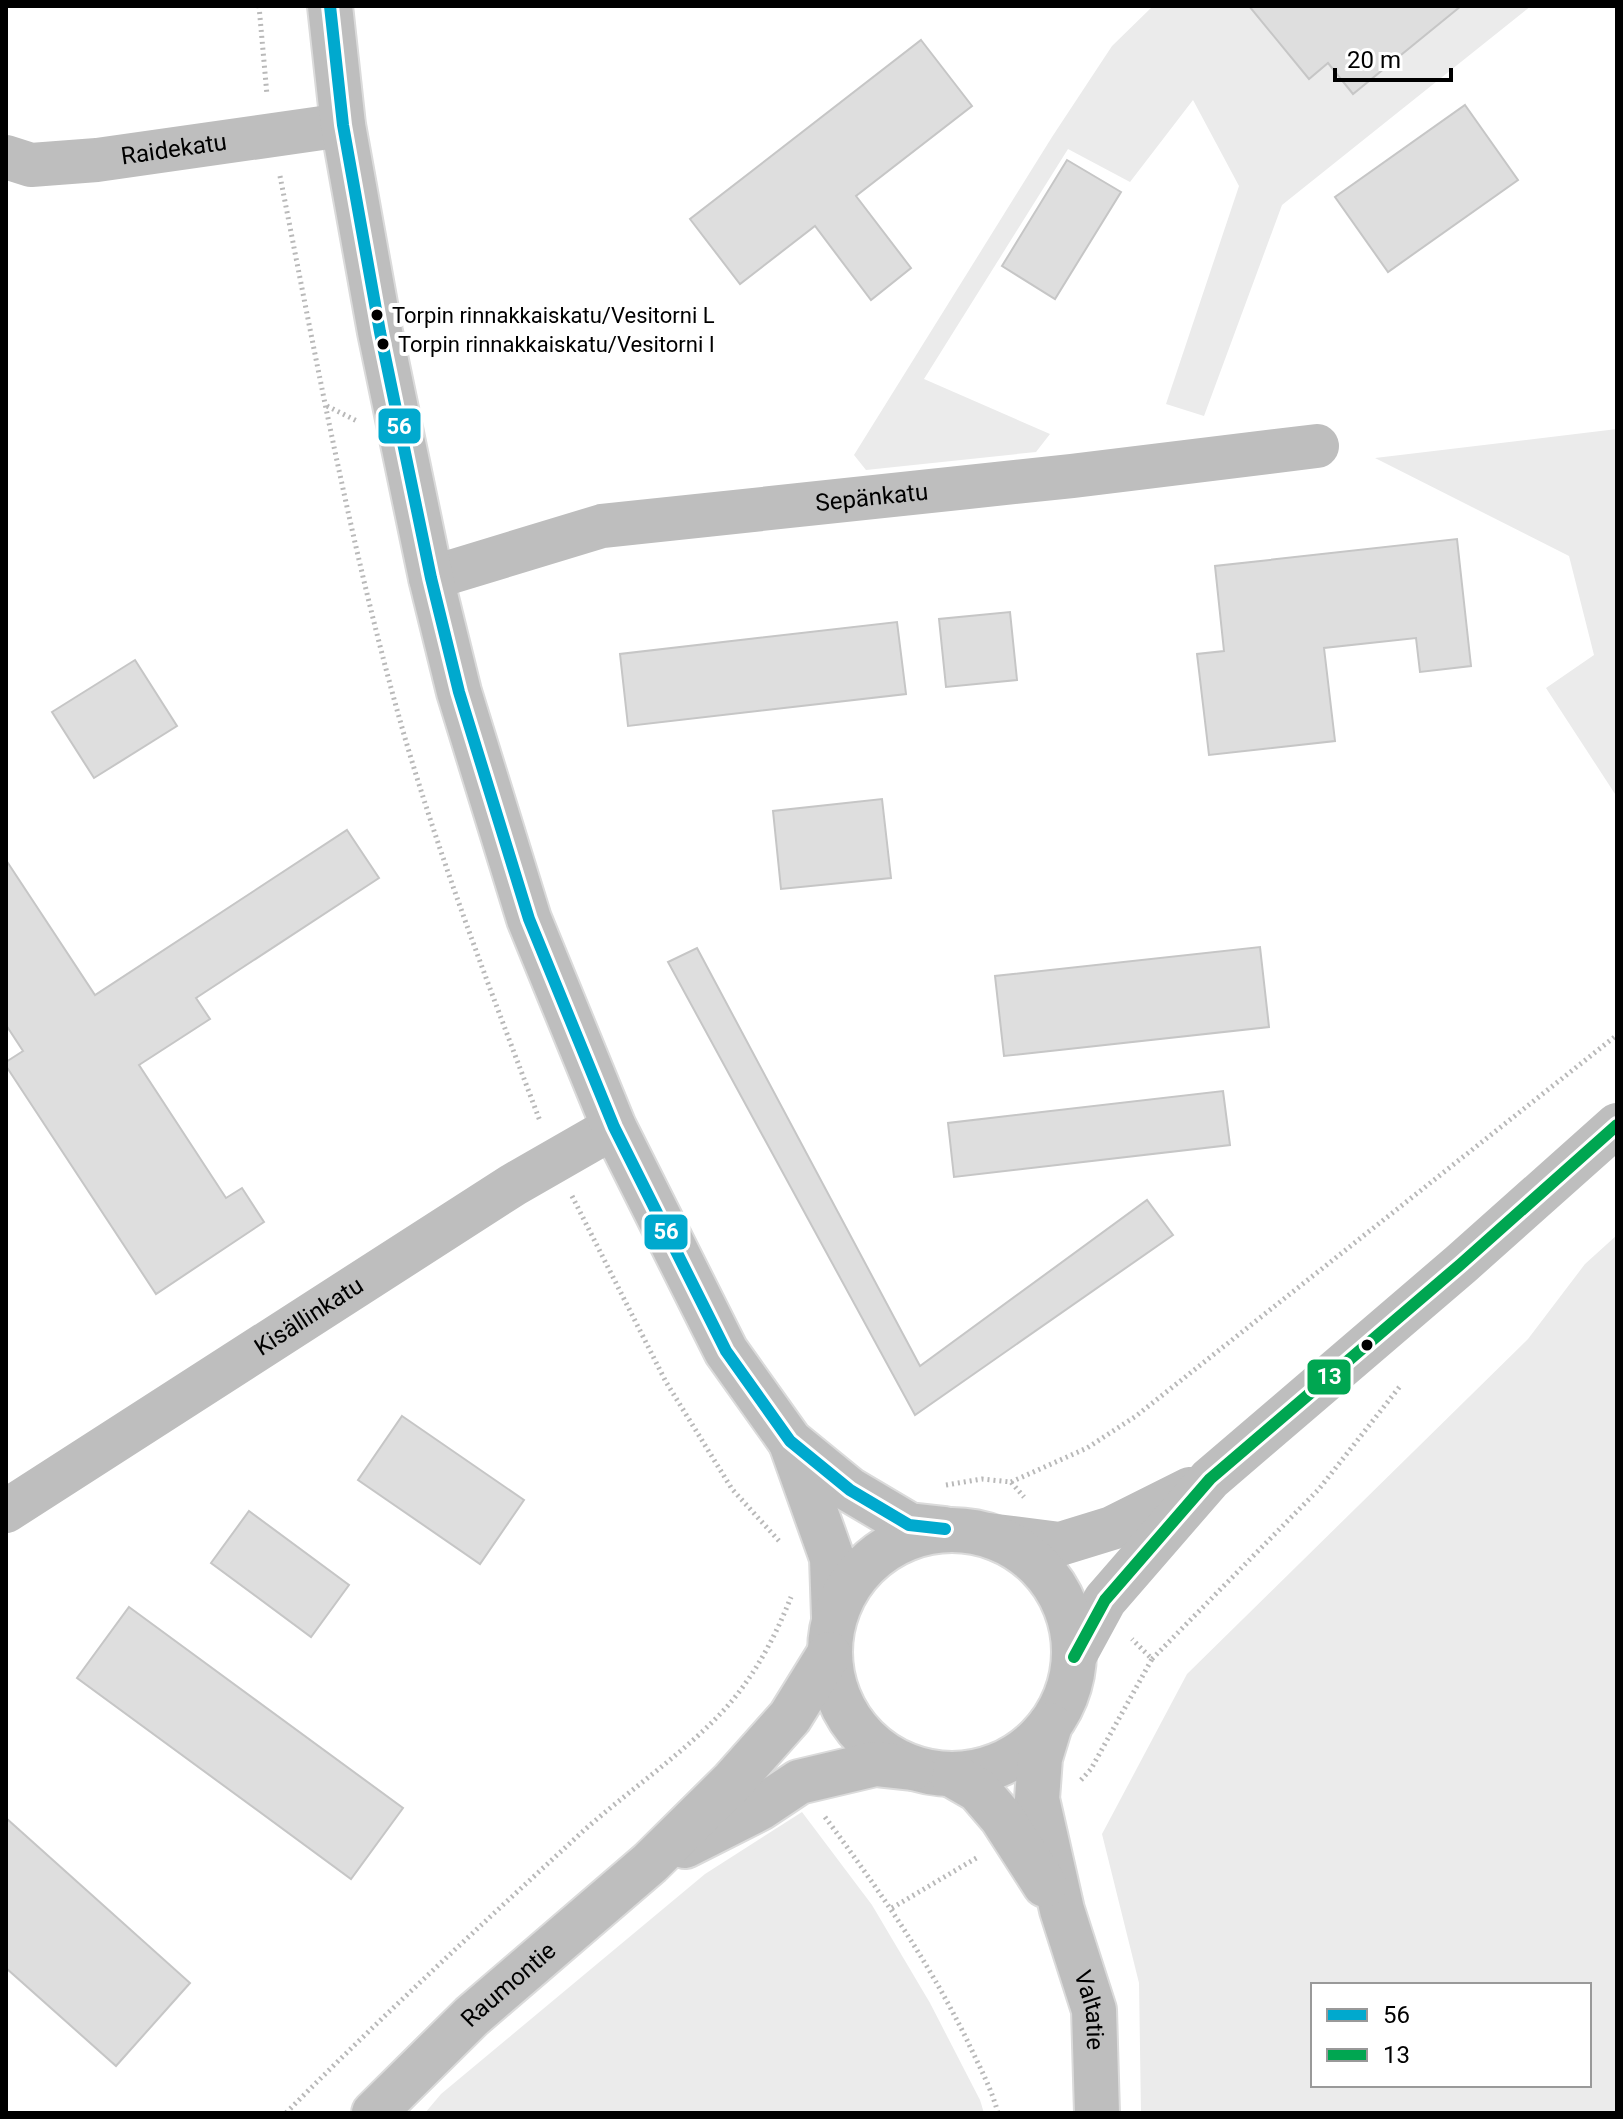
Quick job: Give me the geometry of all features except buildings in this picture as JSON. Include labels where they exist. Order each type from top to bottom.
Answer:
[{"type":"main road","points":[[330,6],[343,125],[380,332],[431,578],[459,692],[529,919],[614,1127],[726,1351],[790,1441],[850,1490],[909,1525],[1060,1544],[1112,1528],[1210,1479]]},
{"type":"main road","name":"Raidekatu","points":[[6,157],[31,165],[97,160],[343,125]]},
{"type":"main road","name":"Sepänkatu","points":[[431,578],[602,526],[1317,446]]},
{"type":"main road","points":[[790,1441],[832,1558],[836,1692],[854,1726],[881,1752],[934,1772],[990,1768],[1023,1752],[1050,1725],[1067,1693],[1074,1657],[1105,1600],[1210,1479],[1461,1264],[1617,1125]]},
{"type":"main road","name":"Kisällinkatu","points":[[6,1511],[513,1185],[614,1127]]},
{"type":"main road","points":[[832,1636],[850,1583],[876,1555],[909,1537],[945,1529]]},
{"type":"main road","points":[[988,1535],[1023,1553],[1051,1581],[1069,1617],[1074,1657]]},
{"type":"main road","name":"Raumontie","points":[[374,2113],[472,2016],[650,1863],[733,1781],[790,1717],[832,1636]]},
{"type":"main road","name":"Valtatie","points":[[1028,1827],[1037,1799],[1040,1758],[1050,1725]]},
{"type":"main road","name":"Raumontie","points":[[650,1863],[760,1808],[799,1782],[875,1764],[934,1772]]},
{"type":"main road","name":"Valtatie","points":[[934,1772],[978,1790],[1028,1827],[1062,1910],[1094,2010],[1097,2113]]},
{"type":"path","points":[[936,1487],[982,1479],[1011,1482],[1087,1448],[1136,1416],[1617,1035]]},
{"type":"path","points":[[998,2113],[993,2093],[945,1996],[892,1908],[1060,1806],[1091,1769],[1152,1659],[1319,1489],[1401,1385]]},
{"type":"path","points":[[1011,1482],[1051,1528],[1060,1544]]},
{"type":"path","points":[[286,2113],[388,2011],[583,1831],[694,1737],[730,1702],[775,1637],[803,1567],[826,1541]]},
{"type":"path","points":[[1105,1600],[1130,1637],[1152,1659]]},
{"type":"shaded area","points":[[1153,6],[1531,6],[1282,205],[1204,416],[1166,404],[1239,186],[1193,100],[1130,182],[1068,149],[924,379],[1050,434],[1036,452],[866,470],[854,455],[1112,46]]},
{"type":"shaded area","points":[[1617,429],[1617,797],[1546,688],[1594,655],[1569,556],[1375,458]]},
{"type":"shaded area","points":[[1617,1235],[1617,2113],[1141,2113],[1139,1983],[1102,1834],[1187,1674],[1528,1339],[1585,1264]]},
{"type":"shaded area","points":[[802,1812],[872,1905],[930,2003],[984,2113],[425,2113],[441,2094],[705,1874]]},
{"type":"transit line","name":"56","points":[[330,6],[343,125],[380,332],[431,578],[459,692],[529,919],[614,1127],[726,1351],[790,1441],[850,1490],[909,1525],[945,1529]]},
{"type":"transit line","name":"13","points":[[1074,1657],[1105,1600],[1210,1479],[1461,1264],[1617,1125]]},
{"type":"place","name":"Torpin rinnakkaiskatu/Vesitorni L","points":[[377,315]]},
{"type":"place","name":"Torpin rinnakkaiskatu/Vesitorni I","points":[[383,344]]}]
